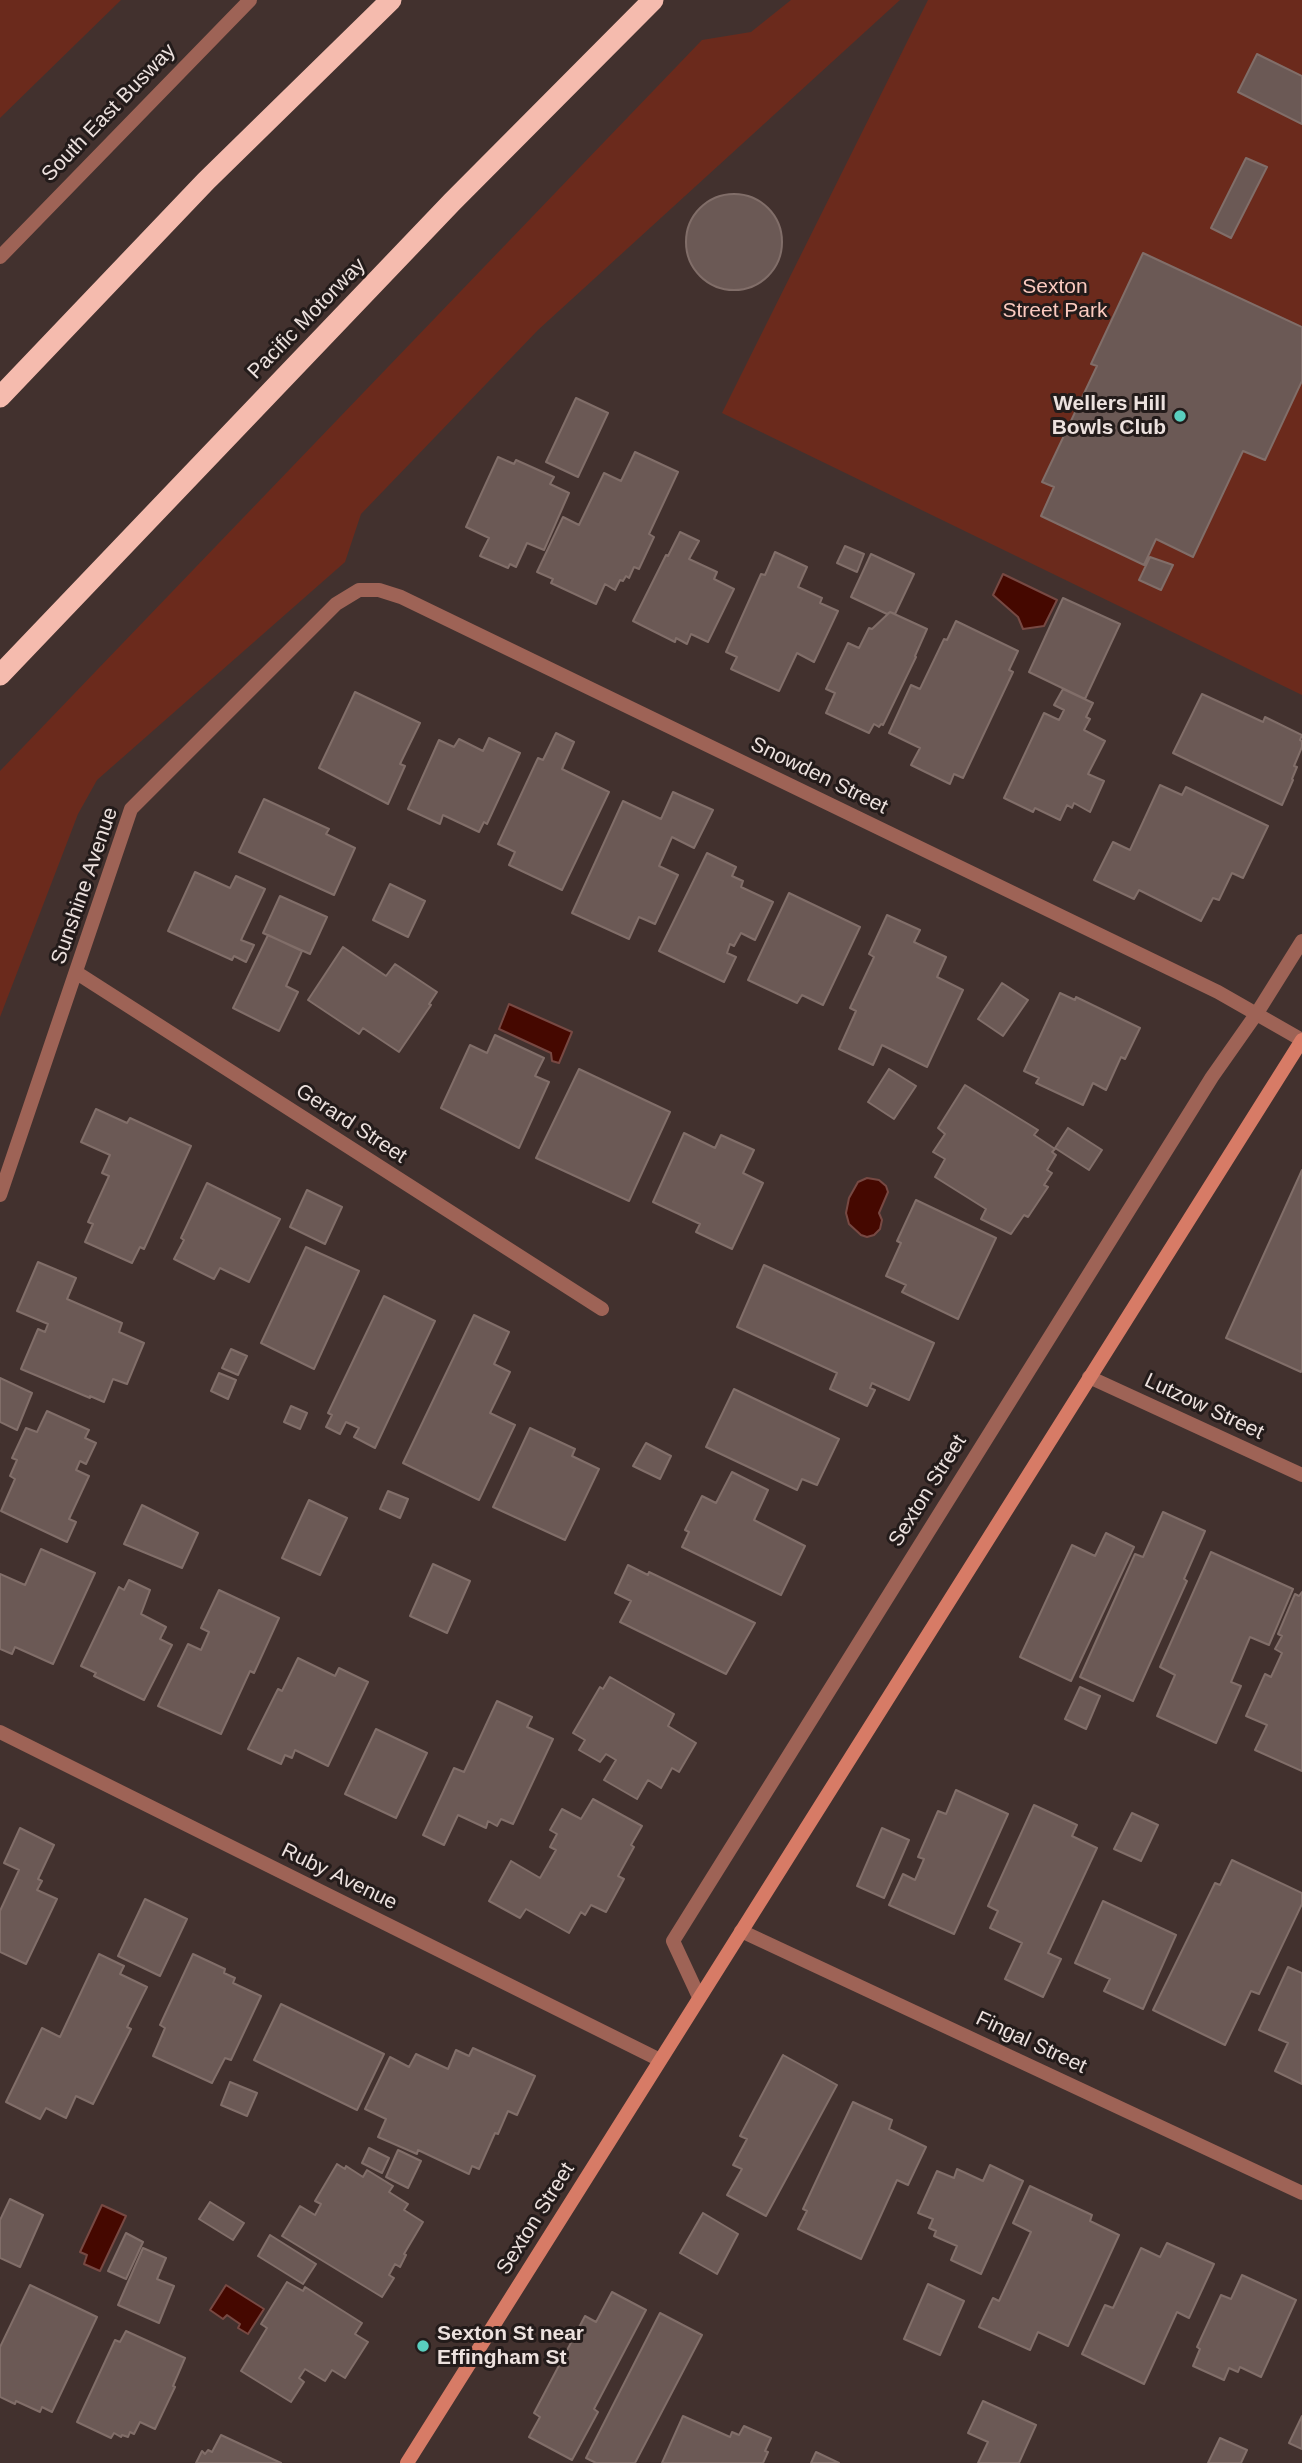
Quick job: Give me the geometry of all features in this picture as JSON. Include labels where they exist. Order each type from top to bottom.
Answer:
[{"type":"highway","points":[[0,397],[206,181],[391,0]]},
{"type":"highway","name":"Pacific Motorway","points":[[0,675],[452,202],[653,0]]},
{"type":"main road","name":"Sexton Street","points":[[407,2463],[1302,1040]]},
{"type":"street","name":"South East Busway","points":[[0,257],[250,0]]},
{"type":"street","name":"Sunshine Avenue","points":[[0,1195],[131,809],[336,604],[359,590]]},
{"type":"street","name":"Snowden Street","points":[[359,590],[379,590],[401,597],[1206,986],[1302,1040]]},
{"type":"street","points":[[1257,1013],[1302,941]]},
{"type":"street","name":"Gerard Street","points":[[77,973],[602,1310]]},
{"type":"street","name":"Sexton Street","points":[[699,1997],[673,1941],[1212,1077],[1257,1013]]},
{"type":"street","name":"Lutzow Street","points":[[1089,1377],[1302,1475]]},
{"type":"street","name":"Ruby Avenue","points":[[0,1732],[660,2060]]},
{"type":"street","name":"Fingal Street","points":[[741,1931],[1302,2193]]},
{"type":"green space","points":[[0,0],[121,0],[0,118]]},
{"type":"green space","points":[[791,0],[900,0],[538,330],[361,514],[345,562],[97,780],[78,814],[0,1017],[0,771],[702,40],[751,32]]},
{"type":"green space","name":"Sexton Street Park","points":[[928,0],[1302,0],[1302,695],[722,413]]},
{"type":"shaded area","points":[[1003,574],[1057,600],[1044,626],[1023,629],[1018,617],[993,595]]},
{"type":"shaded area","points":[[509,1004],[572,1032],[559,1063],[552,1061],[551,1053],[499,1029]]},
{"type":"shaded area","points":[[867,1178],[879,1180],[888,1192],[879,1213],[882,1220],[880,1229],[867,1237],[849,1224],[846,1213],[849,1198],[858,1182]]},
{"type":"shaded area","points":[[102,2205],[126,2216],[100,2271],[84,2264],[87,2255],[80,2252]]},
{"type":"shaded area","points":[[226,2285],[264,2309],[248,2334],[238,2328],[240,2324],[227,2315],[223,2319],[210,2310]]},
{"type":"building","points":[[1257,54],[1302,76],[1302,124],[1238,92]]},
{"type":"building","points":[[1246,158],[1267,167],[1231,238],[1211,228]]},
{"type":"building","points":[[734,194],[752,198],[768,208],[778,224],[782,242],[778,260],[768,276],[752,286],[734,290],[716,286],[700,276],[690,260],[686,242],[690,224],[700,208],[716,198]]},
{"type":"building","name":"Wellers Hill Bowls Club","points":[[1143,253],[1302,327],[1302,381],[1265,460],[1243,451],[1193,557],[1156,539],[1144,565],[1041,516],[1054,487],[1042,482],[1097,366],[1091,364]]},
{"type":"building","points":[[576,398],[608,413],[578,477],[546,462]]},
{"type":"building","points":[[635,452],[678,472],[649,534],[654,537],[639,569],[634,567],[629,578],[626,576],[623,581],[620,580],[615,590],[605,584],[596,604],[551,583],[553,579],[537,572],[563,517],[579,525],[604,473],[621,481]]},
{"type":"building","points":[[498,457],[514,464],[516,460],[554,477],[550,484],[569,493],[544,550],[527,543],[516,567],[510,564],[508,568],[480,556],[489,538],[466,527]]},
{"type":"building","points":[[680,532],[699,541],[689,559],[717,572],[714,579],[734,589],[708,642],[691,634],[687,644],[676,638],[675,642],[633,621]]},
{"type":"building","points":[[845,546],[864,554],[857,572],[837,563]]},
{"type":"building","points":[[775,552],[807,567],[798,587],[822,598],[820,603],[838,611],[814,662],[797,653],[779,691],[731,669],[737,657],[726,652],[761,574],[765,575]]},
{"type":"building","points":[[871,554],[914,574],[895,614],[887,614],[851,597]]},
{"type":"building","points":[[1150,557],[1173,565],[1161,590],[1139,580]]},
{"type":"building","points":[[1063,598],[1120,624],[1085,699],[1029,672]]},
{"type":"building","points":[[890,612],[927,629],[883,725],[879,727],[874,724],[869,733],[826,713],[835,693],[826,689],[848,643],[859,648],[869,628],[872,629]]},
{"type":"building","points":[[956,621],[1018,651],[1009,670],[1013,672],[963,778],[954,774],[950,784],[911,765],[920,748],[889,733],[911,685],[920,689],[944,639],[947,640]]},
{"type":"building","points":[[1063,689],[1093,703],[1086,717],[1090,719],[1084,730],[1105,741],[1088,774],[1104,781],[1090,812],[1074,803],[1072,808],[1067,805],[1060,820],[1035,808],[1033,812],[1004,798],[1044,713],[1059,720],[1064,710],[1054,705]]},
{"type":"building","points":[[355,692],[420,723],[400,764],[405,766],[388,804],[319,768]]},
{"type":"building","points":[[1202,694],[1263,722],[1265,717],[1302,735],[1302,747],[1294,766],[1297,767],[1282,805],[1173,753]]},
{"type":"building","points":[[556,733],[574,742],[562,769],[609,792],[562,890],[509,865],[515,852],[498,844],[538,758],[543,760]]},
{"type":"building","points":[[489,738],[520,753],[487,824],[484,822],[479,832],[443,815],[440,824],[408,809],[439,740],[454,747],[459,739],[483,751]]},
{"type":"building","points":[[1160,785],[1182,795],[1186,787],[1268,826],[1243,878],[1232,873],[1219,900],[1213,898],[1201,921],[1139,890],[1134,899],[1094,880],[1113,842],[1130,850]]},
{"type":"building","points":[[673,792],[713,810],[694,848],[672,837],[659,866],[678,875],[655,924],[639,917],[629,939],[572,913],[623,801],[661,819]]},
{"type":"building","points":[[264,799],[329,829],[326,834],[355,848],[334,895],[239,852]]},
{"type":"building","points":[[707,853],[736,867],[732,876],[743,881],[741,887],[773,902],[755,940],[741,933],[734,946],[730,944],[727,953],[736,957],[724,982],[659,951]]},
{"type":"building","points":[[195,872],[230,888],[236,876],[265,889],[241,940],[254,945],[246,962],[234,956],[232,960],[168,931]]},
{"type":"building","points":[[390,884],[425,901],[408,937],[373,920]]},
{"type":"building","points":[[789,893],[860,927],[823,1005],[802,995],[797,1003],[748,980]]},
{"type":"building","points":[[280,896],[327,917],[310,954],[263,933]]},
{"type":"building","points":[[887,915],[920,930],[914,942],[946,957],[937,977],[963,990],[927,1067],[882,1045],[873,1065],[839,1049],[856,1011],[850,1008],[874,957],[869,954]]},
{"type":"building","points":[[268,935],[302,951],[286,986],[298,992],[279,1031],[233,1008]]},
{"type":"building","points":[[343,947],[386,976],[395,964],[437,992],[399,1052],[363,1028],[359,1034],[308,1000]]},
{"type":"building","points":[[1002,983],[1028,1000],[1003,1036],[978,1019]]},
{"type":"building","points":[[1060,993],[1075,1000],[1076,997],[1140,1028],[1125,1059],[1121,1057],[1106,1090],[1093,1083],[1083,1105],[1036,1083],[1039,1078],[1024,1071]]},
{"type":"building","points":[[495,1035],[544,1058],[535,1076],[549,1082],[519,1148],[441,1108],[470,1045],[487,1053]]},
{"type":"building","points":[[579,1069],[670,1112],[629,1201],[536,1158]]},
{"type":"building","points":[[889,1069],[916,1086],[894,1119],[868,1102]]},
{"type":"building","points":[[965,1085],[1038,1130],[1034,1135],[1055,1149],[1052,1152],[1056,1155],[1047,1170],[1052,1173],[1044,1185],[1048,1187],[1028,1217],[1024,1215],[1011,1234],[981,1219],[986,1209],[935,1177],[945,1159],[933,1152],[945,1134],[938,1128]]},
{"type":"building","points":[[96,1109],[127,1123],[130,1118],[191,1146],[144,1249],[140,1247],[132,1263],[85,1242],[93,1224],[88,1222],[109,1176],[102,1173],[110,1155],[81,1142]]},
{"type":"building","points":[[1068,1128],[1102,1150],[1089,1170],[1055,1148]]},
{"type":"building","points":[[684,1133],[715,1148],[721,1135],[754,1150],[743,1173],[763,1183],[732,1249],[696,1232],[700,1224],[653,1202]]},
{"type":"building","points":[[1302,1170],[1302,1369],[1301,1372],[1226,1338]]},
{"type":"building","points":[[207,1183],[280,1219],[249,1282],[220,1268],[214,1279],[174,1259]]},
{"type":"building","points":[[307,1190],[342,1207],[325,1244],[290,1227]]},
{"type":"building","points":[[916,1200],[996,1238],[958,1319],[902,1292],[906,1285],[886,1276],[901,1243],[897,1241]]},
{"type":"building","points":[[306,1247],[359,1271],[314,1369],[261,1343]]},
{"type":"building","points":[[38,1262],[76,1278],[67,1299],[122,1323],[119,1332],[144,1343],[127,1384],[113,1379],[104,1402],[21,1369],[38,1329],[45,1332],[48,1324],[17,1311]]},
{"type":"building","points":[[764,1265],[934,1343],[909,1400],[872,1383],[870,1388],[875,1390],[867,1406],[830,1389],[837,1373],[737,1327]]},
{"type":"building","points":[[384,1296],[435,1321],[375,1448],[354,1437],[359,1428],[346,1422],[340,1434],[326,1427],[332,1415],[328,1413]]},
{"type":"building","points":[[474,1315],[509,1332],[494,1364],[510,1372],[490,1413],[515,1425],[479,1500],[403,1463]]},
{"type":"building","points":[[231,1349],[247,1356],[238,1375],[222,1368]]},
{"type":"building","points":[[219,1373],[236,1380],[228,1399],[211,1391]]},
{"type":"building","points":[[0,1378],[32,1393],[17,1430],[0,1422]]},
{"type":"building","points":[[734,1389],[839,1439],[817,1485],[802,1479],[797,1490],[706,1447]]},
{"type":"building","points":[[291,1406],[307,1413],[300,1429],[284,1422]]},
{"type":"building","points":[[47,1411],[89,1430],[85,1438],[96,1443],[86,1464],[80,1461],[76,1470],[89,1476],[69,1519],[76,1522],[67,1542],[1,1511],[15,1479],[10,1476],[17,1460],[12,1458],[26,1428],[37,1432]]},
{"type":"building","points":[[530,1428],[575,1449],[572,1456],[599,1469],[565,1540],[493,1507]]},
{"type":"building","points":[[646,1443],[671,1456],[660,1479],[633,1466]]},
{"type":"building","points":[[732,1472],[768,1490],[754,1520],[805,1546],[781,1595],[682,1547],[689,1532],[685,1530],[702,1496],[716,1503]]},
{"type":"building","points":[[388,1491],[408,1499],[400,1518],[380,1509]]},
{"type":"building","points":[[309,1500],[347,1518],[320,1575],[282,1558]]},
{"type":"building","points":[[142,1505],[198,1533],[182,1568],[124,1544]]},
{"type":"building","points":[[1163,1512],[1205,1531],[1184,1579],[1187,1581],[1133,1701],[1080,1677],[1135,1554],[1143,1557]]},
{"type":"building","points":[[1106,1533],[1134,1547],[1071,1681],[1020,1657],[1072,1545],[1095,1556]]},
{"type":"building","points":[[41,1549],[95,1573],[53,1664],[15,1647],[12,1654],[0,1649],[0,1574],[25,1585]]},
{"type":"building","points":[[1211,1552],[1293,1589],[1269,1645],[1250,1637],[1231,1682],[1241,1686],[1216,1743],[1157,1716],[1175,1675],[1160,1667]]},
{"type":"building","points":[[433,1564],[470,1581],[447,1633],[410,1616]]},
{"type":"building","points":[[628,1565],[648,1575],[649,1572],[755,1623],[726,1674],[620,1622],[631,1601],[615,1593]]},
{"type":"building","points":[[129,1580],[150,1590],[141,1614],[166,1627],[160,1639],[172,1645],[144,1700],[94,1676],[96,1673],[81,1666],[119,1587],[124,1590]]},
{"type":"building","points":[[219,1590],[279,1618],[254,1673],[250,1671],[221,1734],[158,1706],[188,1644],[201,1650],[209,1632],[201,1628]]},
{"type":"building","points":[[1302,1592],[1302,1771],[1255,1750],[1267,1725],[1246,1716],[1265,1674],[1271,1677],[1282,1653],[1275,1649],[1282,1636],[1278,1634],[1295,1594],[1299,1596]]},
{"type":"building","points":[[298,1658],[335,1676],[339,1668],[368,1682],[328,1766],[295,1750],[292,1758],[285,1755],[281,1764],[248,1749],[278,1689],[282,1691]]},
{"type":"building","points":[[610,1677],[674,1714],[668,1726],[696,1743],[679,1772],[672,1768],[661,1788],[648,1780],[637,1799],[604,1780],[616,1760],[606,1754],[600,1762],[579,1750],[585,1740],[573,1733],[600,1687],[603,1689]]},
{"type":"building","points":[[1080,1687],[1100,1696],[1086,1729],[1065,1719]]},
{"type":"building","points":[[497,1701],[532,1717],[527,1727],[553,1739],[513,1824],[501,1819],[497,1826],[488,1821],[486,1828],[458,1815],[444,1845],[423,1835],[454,1768],[464,1772]]},
{"type":"building","points":[[376,1729],[427,1753],[396,1818],[345,1794]]},
{"type":"building","points":[[956,1790],[1008,1814],[954,1934],[889,1905],[903,1874],[915,1880],[924,1859],[918,1857],[938,1811],[946,1814]]},
{"type":"building","points":[[593,1799],[642,1826],[618,1876],[624,1879],[606,1912],[591,1905],[585,1915],[581,1912],[569,1933],[526,1909],[520,1918],[489,1901],[511,1861],[540,1878],[556,1850],[550,1847],[557,1834],[550,1830],[562,1809],[581,1819]]},
{"type":"building","points":[[1034,1805],[1077,1825],[1072,1836],[1097,1848],[1048,1953],[1061,1959],[1043,1997],[1005,1979],[1022,1943],[990,1928],[998,1911],[988,1906]]},
{"type":"building","points":[[1132,1813],[1158,1825],[1141,1861],[1114,1849]]},
{"type":"building","points":[[20,1828],[54,1845],[38,1879],[42,1881],[37,1890],[57,1899],[26,1964],[0,1952],[0,1911],[19,1870],[4,1863]]},
{"type":"building","points":[[882,1828],[909,1840],[884,1898],[857,1886]]},
{"type":"building","points":[[1232,1860],[1302,1893],[1302,1904],[1259,1994],[1251,1991],[1225,2045],[1153,2010],[1215,1883],[1220,1885]]},
{"type":"building","points":[[145,1899],[187,1919],[160,1976],[118,1956]]},
{"type":"building","points":[[1103,1901],[1176,1935],[1143,2009],[1104,1991],[1110,1979],[1075,1963]]},
{"type":"building","points":[[99,1954],[124,1966],[120,1974],[147,1987],[127,2027],[131,2029],[93,2104],[76,2096],[66,2118],[46,2108],[40,2119],[6,2102],[42,2028],[60,2037]]},
{"type":"building","points":[[193,1954],[225,1969],[224,1973],[235,1978],[233,1983],[261,1996],[231,2060],[225,2058],[212,2083],[153,2056],[165,2028],[160,2025]]},
{"type":"building","points":[[1288,1967],[1302,1973],[1302,2084],[1275,2071],[1288,2043],[1259,2030]]},
{"type":"building","points":[[281,2004],[384,2054],[357,2110],[254,2060]]},
{"type":"building","points":[[473,2048],[535,2076],[517,2115],[508,2111],[479,2169],[472,2166],[469,2174],[418,2150],[417,2154],[378,2137],[386,2119],[365,2109],[390,2057],[409,2067],[416,2054],[448,2069],[456,2050],[469,2056]]},
{"type":"building","points":[[783,2055],[837,2085],[766,2216],[727,2195],[742,2169],[733,2165],[747,2139],[740,2136]]},
{"type":"building","points":[[230,2082],[257,2093],[247,2116],[221,2105]]},
{"type":"building","points":[[853,2102],[892,2120],[889,2129],[926,2147],[908,2185],[897,2180],[861,2259],[798,2229],[807,2211],[803,2209]]},
{"type":"building","points":[[369,2148],[389,2158],[382,2173],[362,2163]]},
{"type":"building","points":[[398,2150],[421,2161],[408,2188],[386,2177]]},
{"type":"building","points":[[337,2164],[345,2169],[346,2166],[363,2177],[367,2170],[393,2186],[389,2192],[408,2204],[404,2210],[423,2222],[404,2254],[406,2255],[400,2267],[395,2264],[389,2275],[394,2278],[382,2297],[282,2236],[300,2206],[315,2215],[321,2204],[315,2201]]},
{"type":"building","points":[[990,2165],[1023,2181],[981,2274],[951,2260],[957,2246],[934,2236],[936,2231],[929,2228],[933,2219],[918,2213],[937,2171],[954,2178],[957,2169],[983,2181]]},
{"type":"building","points":[[1030,2186],[1092,2215],[1090,2221],[1119,2235],[1068,2346],[1038,2332],[1030,2350],[979,2327],[993,2298],[999,2301],[1031,2232],[1013,2223]]},
{"type":"building","points":[[10,2199],[43,2215],[20,2267],[0,2258],[0,2220]]},
{"type":"building","points":[[210,2202],[244,2223],[233,2240],[199,2219]]},
{"type":"building","points":[[703,2213],[738,2234],[717,2274],[680,2253]]},
{"type":"building","points":[[126,2233],[143,2242],[126,2279],[108,2271]]},
{"type":"building","points":[[270,2235],[316,2264],[303,2284],[258,2256]]},
{"type":"building","points":[[1167,2243],[1214,2264],[1189,2318],[1177,2312],[1144,2384],[1082,2354],[1105,2305],[1113,2308],[1141,2248],[1160,2257]]},
{"type":"building","points":[[143,2248],[166,2258],[157,2279],[174,2286],[159,2323],[118,2305]]},
{"type":"building","points":[[1242,2275],[1296,2300],[1261,2377],[1240,2367],[1238,2372],[1229,2368],[1224,2380],[1193,2366],[1200,2349],[1197,2347],[1221,2295],[1231,2299]]},
{"type":"building","points":[[287,2282],[303,2291],[305,2287],[362,2323],[355,2334],[368,2342],[345,2378],[332,2370],[325,2381],[305,2369],[299,2378],[304,2382],[291,2402],[241,2371],[267,2328],[261,2324]]},
{"type":"building","points":[[928,2284],[964,2301],[940,2355],[904,2339]]},
{"type":"building","points":[[30,2285],[97,2317],[52,2412],[42,2407],[40,2412],[0,2397],[0,2347]]},
{"type":"building","points":[[612,2292],[646,2310],[594,2409],[598,2412],[572,2460],[529,2437],[540,2417],[534,2413],[585,2316],[596,2322]]},
{"type":"building","points":[[660,2313],[702,2335],[635,2463],[596,2463],[586,2458]]},
{"type":"building","points":[[126,2331],[185,2358],[155,2429],[140,2422],[134,2434],[130,2432],[128,2437],[121,2437],[114,2433],[111,2438],[77,2422],[115,2340],[120,2342]]},
{"type":"building","points":[[983,2401],[1036,2425],[1019,2463],[978,2463],[988,2442],[968,2433]]},
{"type":"building","points":[[683,2416],[730,2437],[732,2432],[739,2435],[744,2426],[771,2438],[763,2463],[662,2463]]},
{"type":"building","points":[[1302,2416],[1302,2449],[1289,2443]]},
{"type":"building","points":[[221,2435],[281,2463],[196,2463],[202,2451],[205,2454],[208,2450],[212,2452]]},
{"type":"building","points":[[1220,2438],[1247,2450],[1241,2463],[1208,2463]]},
{"type":"building","points":[[816,2452],[839,2463],[811,2463]]},
{"type":"place","name":"Wellers Hill Bowls Club","points":[[1180,416]]},
{"type":"place","name":"Sexton St near Effingham St","points":[[423,2346]]}]
